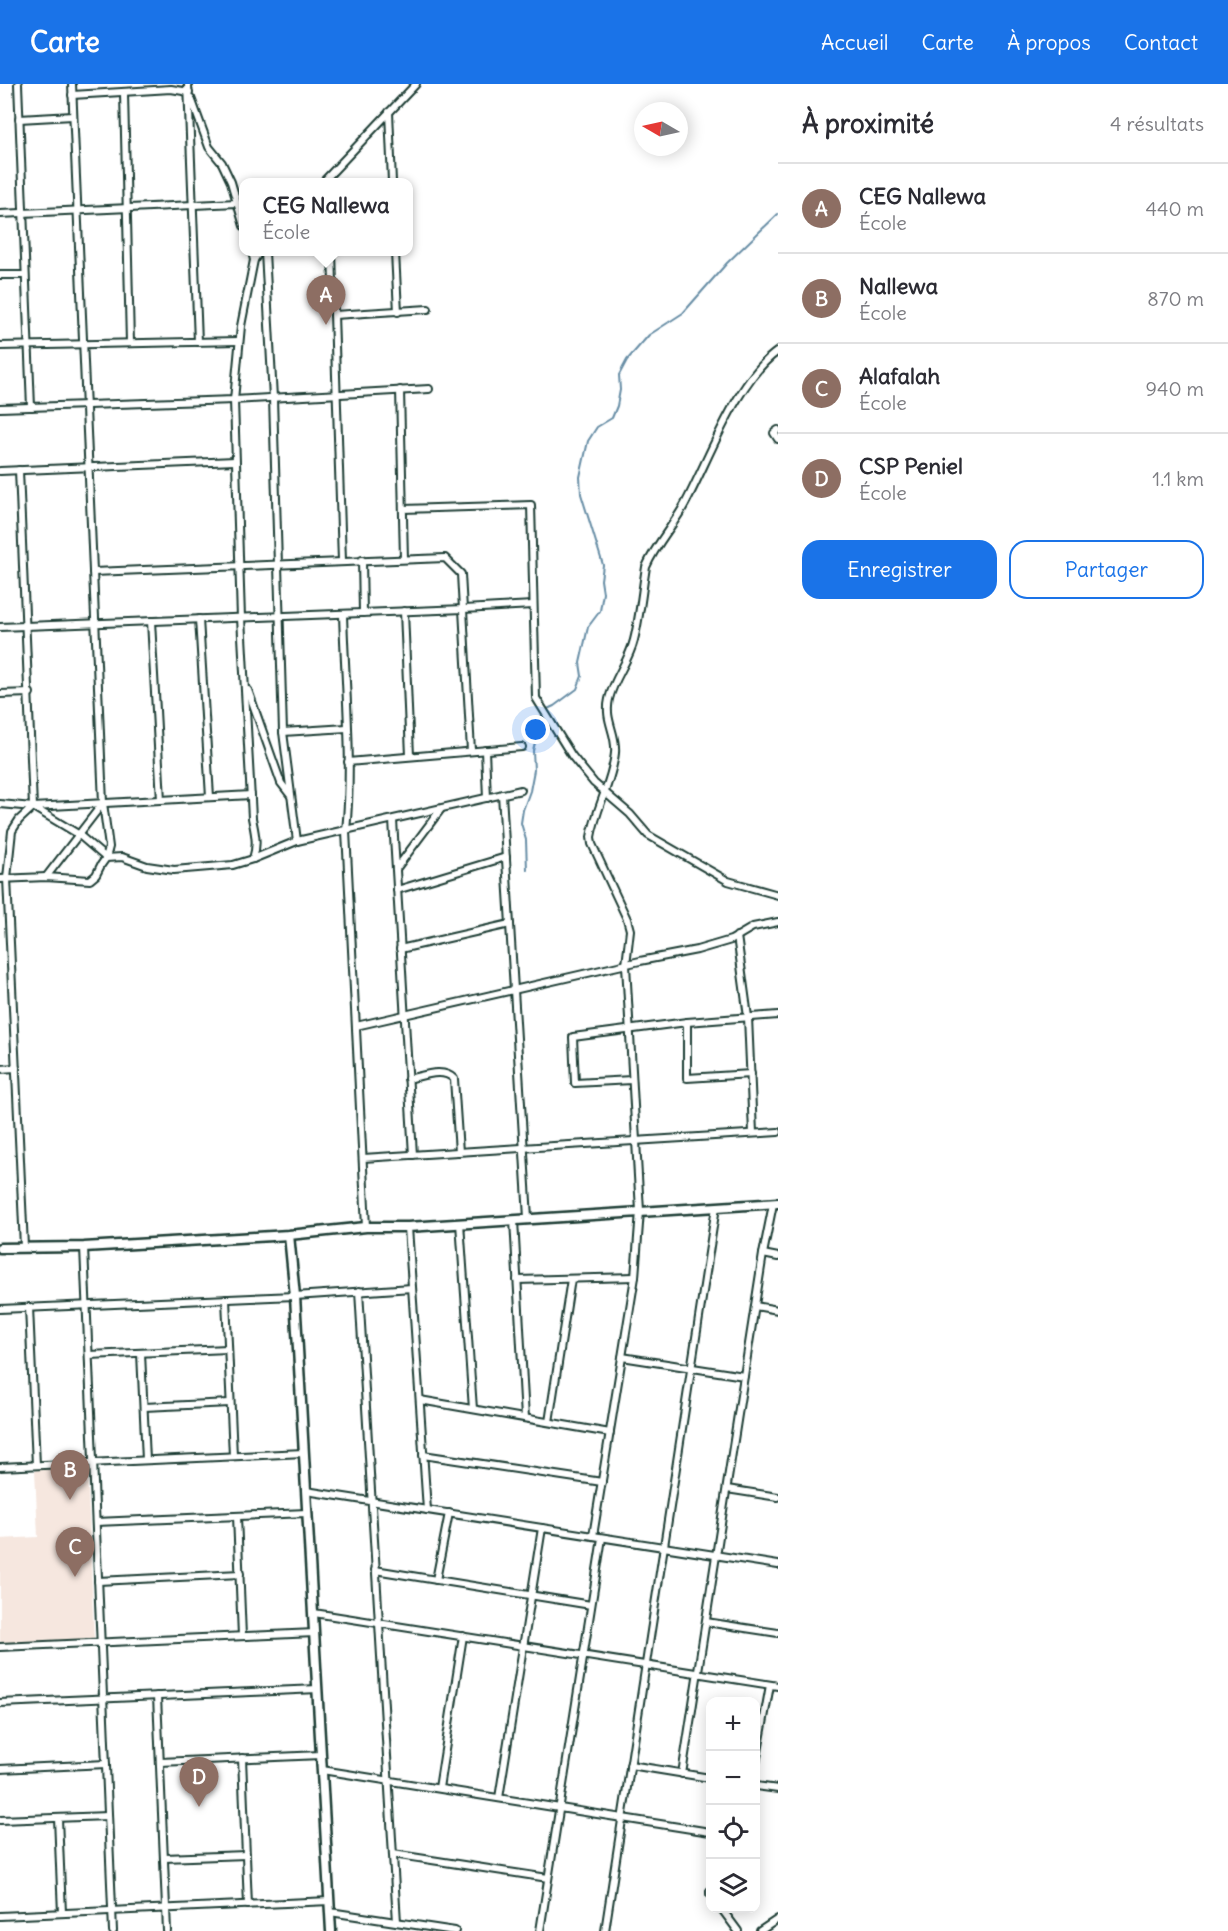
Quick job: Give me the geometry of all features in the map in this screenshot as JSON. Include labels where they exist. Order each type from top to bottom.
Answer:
[{"type":"street","points":[[18,84],[31,407]]},
{"type":"street","points":[[3,879],[46,877],[90,880],[96,875],[106,858],[109,847],[103,803],[72,84]]},
{"type":"street","points":[[188,84],[198,342]]},
{"type":"street","points":[[331,178],[416,84]]},
{"type":"street","points":[[72,95],[171,89],[189,92]]},
{"type":"street","points":[[189,92],[209,147],[222,163],[231,182],[239,211]]},
{"type":"street","points":[[124,93],[130,343]]},
{"type":"street","points":[[389,112],[392,178]]},
{"type":"street","points":[[19,119],[73,116]]},
{"type":"street","points":[[0,214],[237,203]]},
{"type":"street","points":[[253,256],[254,260]]},
{"type":"street","points":[[253,859],[257,848],[252,818],[241,618],[234,400],[241,326],[256,256]]},
{"type":"street","points":[[265,256],[273,398],[283,732],[297,841]]},
{"type":"street","points":[[332,256],[342,561]]},
{"type":"street","points":[[395,256],[398,312]]},
{"type":"street","points":[[0,275],[26,275]]},
{"type":"street","points":[[334,315],[428,309]]},
{"type":"street","points":[[0,346],[239,341]]},
{"type":"street","points":[[593,1536],[635,1277],[640,1210],[626,965],[630,936],[629,925],[592,844],[591,837],[615,749],[608,721],[609,699],[634,640],[646,567],[659,542],[684,506],[738,399],[755,372],[767,358],[778,351]]},
{"type":"street","points":[[0,408],[234,400],[429,389]]},
{"type":"street","points":[[400,390],[404,559]]},
{"type":"street","points":[[778,430],[774,433],[778,439]]},
{"type":"street","points":[[0,471],[235,461]]},
{"type":"street","points":[[19,471],[33,807]]},
{"type":"street","points":[[403,509],[531,505],[536,698],[572,756],[594,783],[630,814],[648,835],[728,881],[778,895]]},
{"type":"street","points":[[93,572],[445,558],[461,574],[471,751]]},
{"type":"street","points":[[362,560],[363,613]]},
{"type":"street","points":[[0,627],[533,605]]},
{"type":"street","points":[[404,611],[410,756]]},
{"type":"street","points":[[343,614],[348,762],[346,831],[366,1227]]},
{"type":"street","points":[[199,619],[210,797]]},
{"type":"street","points":[[151,621],[161,800]]},
{"type":"street","points":[[245,681],[281,783],[291,796]]},
{"type":"street","points":[[0,694],[30,693]]},
{"type":"street","points":[[283,732],[347,728]]},
{"type":"street","points":[[348,762],[522,747]]},
{"type":"street","points":[[485,750],[487,798]]},
{"type":"street","points":[[33,807],[78,834],[106,858],[122,857],[147,866],[174,870],[224,866],[253,859],[297,841],[521,790]]},
{"type":"street","points":[[502,794],[528,1218]]},
{"type":"street","points":[[0,804],[33,807],[251,795]]},
{"type":"street","points":[[46,877],[103,803]]},
{"type":"street","points":[[24,1247],[16,1068],[3,879],[12,831],[19,819],[33,807]]},
{"type":"street","points":[[396,870],[441,808]]},
{"type":"street","points":[[393,820],[413,1155]]},
{"type":"street","points":[[397,890],[506,857]]},
{"type":"street","points":[[356,1026],[697,950],[737,936],[753,927],[778,922]]},
{"type":"street","points":[[400,949],[510,924]]},
{"type":"street","points":[[737,936],[748,1017],[753,1133]]},
{"type":"street","points":[[632,1080],[575,1083],[573,1037],[630,1028],[778,1015]]},
{"type":"street","points":[[687,1022],[687,1078],[750,1074]]},
{"type":"street","points":[[0,1069],[16,1068]]},
{"type":"street","points":[[408,1079],[444,1072],[454,1079],[459,1152]]},
{"type":"street","points":[[363,1158],[778,1132]]},
{"type":"street","points":[[0,1248],[289,1235],[366,1227],[408,1227],[640,1210],[776,1203],[763,1254],[682,1774]]},
{"type":"street","points":[[604,1931],[716,1207]]},
{"type":"street","points":[[514,1220],[525,1418]]},
{"type":"street","points":[[460,1223],[473,1409]]},
{"type":"street","points":[[408,1227],[427,1510]]},
{"type":"street","points":[[289,1235],[295,1296],[332,1931]]},
{"type":"street","points":[[84,1246],[113,1931]]},
{"type":"street","points":[[763,1254],[778,1257]]},
{"type":"street","points":[[517,1280],[635,1277]]},
{"type":"street","points":[[549,1422],[571,1279]]},
{"type":"street","points":[[0,1309],[295,1296],[412,1288]]},
{"type":"street","points":[[359,1291],[397,1922]]},
{"type":"street","points":[[226,1299],[232,1456]]},
{"type":"street","points":[[755,1306],[778,1310]]},
{"type":"street","points":[[29,1307],[36,1465]]},
{"type":"street","points":[[89,1356],[228,1349]]},
{"type":"street","points":[[141,1353],[146,1460]]},
{"type":"street","points":[[622,1357],[744,1376]]},
{"type":"street","points":[[420,1400],[610,1433]]},
{"type":"street","points":[[144,1407],[230,1403]]},
{"type":"street","points":[[0,1467],[304,1453]]},
{"type":"street","points":[[423,1455],[602,1482]]},
{"type":"street","points":[[727,1489],[778,1497]]},
{"type":"street","points":[[306,1491],[778,1565]]},
{"type":"street","points":[[96,1522],[307,1513]]},
{"type":"street","points":[[436,1580],[449,1513]]},
{"type":"street","points":[[237,1516],[242,1636]]},
{"type":"street","points":[[499,1798],[542,1528]]},
{"type":"street","points":[[540,1931],[602,1538]]},
{"type":"street","points":[[375,1570],[591,1605]]},
{"type":"street","points":[[98,1581],[240,1575]]},
{"type":"street","points":[[314,1613],[778,1686]]},
{"type":"street","points":[[706,1622],[778,1633]]},
{"type":"street","points":[[0,1647],[315,1633]]},
{"type":"street","points":[[439,1788],[462,1636]]},
{"type":"street","points":[[758,1751],[770,1685]]},
{"type":"street","points":[[0,1703],[318,1689]]},
{"type":"street","points":[[157,1696],[167,1931]]},
{"type":"street","points":[[160,1762],[321,1755]]},
{"type":"street","points":[[242,1758],[248,1905]]},
{"type":"street","points":[[0,1769],[106,1764]]},
{"type":"street","points":[[630,1765],[706,1777]]},
{"type":"street","points":[[322,1770],[706,1831]]},
{"type":"street","points":[[760,1787],[778,1789]]},
{"type":"street","points":[[0,1820],[108,1816]]},
{"type":"street","points":[[58,1818],[62,1913]]},
{"type":"street","points":[[393,1854],[548,1878]]},
{"type":"street","points":[[164,1858],[246,1855]]},
{"type":"street","points":[[0,1916],[330,1901]]},
{"type":"street","points":[[330,1912],[455,1931]]},
{"type":"street","points":[[725,1913],[738,1931]]},
{"type":"street","points":[[760,1931],[778,1919]]},
{"type":"shaded area","points":[[87,1468],[94,1639],[0,1643],[0,1539],[38,1537],[35,1470]]},
{"type":"waterway","points":[[527,870],[526,840],[521,823],[530,791],[534,770],[533,751],[543,711],[577,689],[582,676],[580,663],[588,627],[600,611],[603,593],[601,580],[603,565],[581,494],[580,477],[588,441],[597,427],[612,418],[620,390],[619,375],[627,360],[649,335],[683,313],[727,263],[778,214]]},
{"type":"place","name":"CEG Nallewa","points":[[326,325]]},
{"type":"place","name":"Nallewa","points":[[70,1500]]},
{"type":"place","name":"Alafalah","points":[[75,1577]]},
{"type":"place","name":"CSP Peniel","points":[[199,1807]]}]
